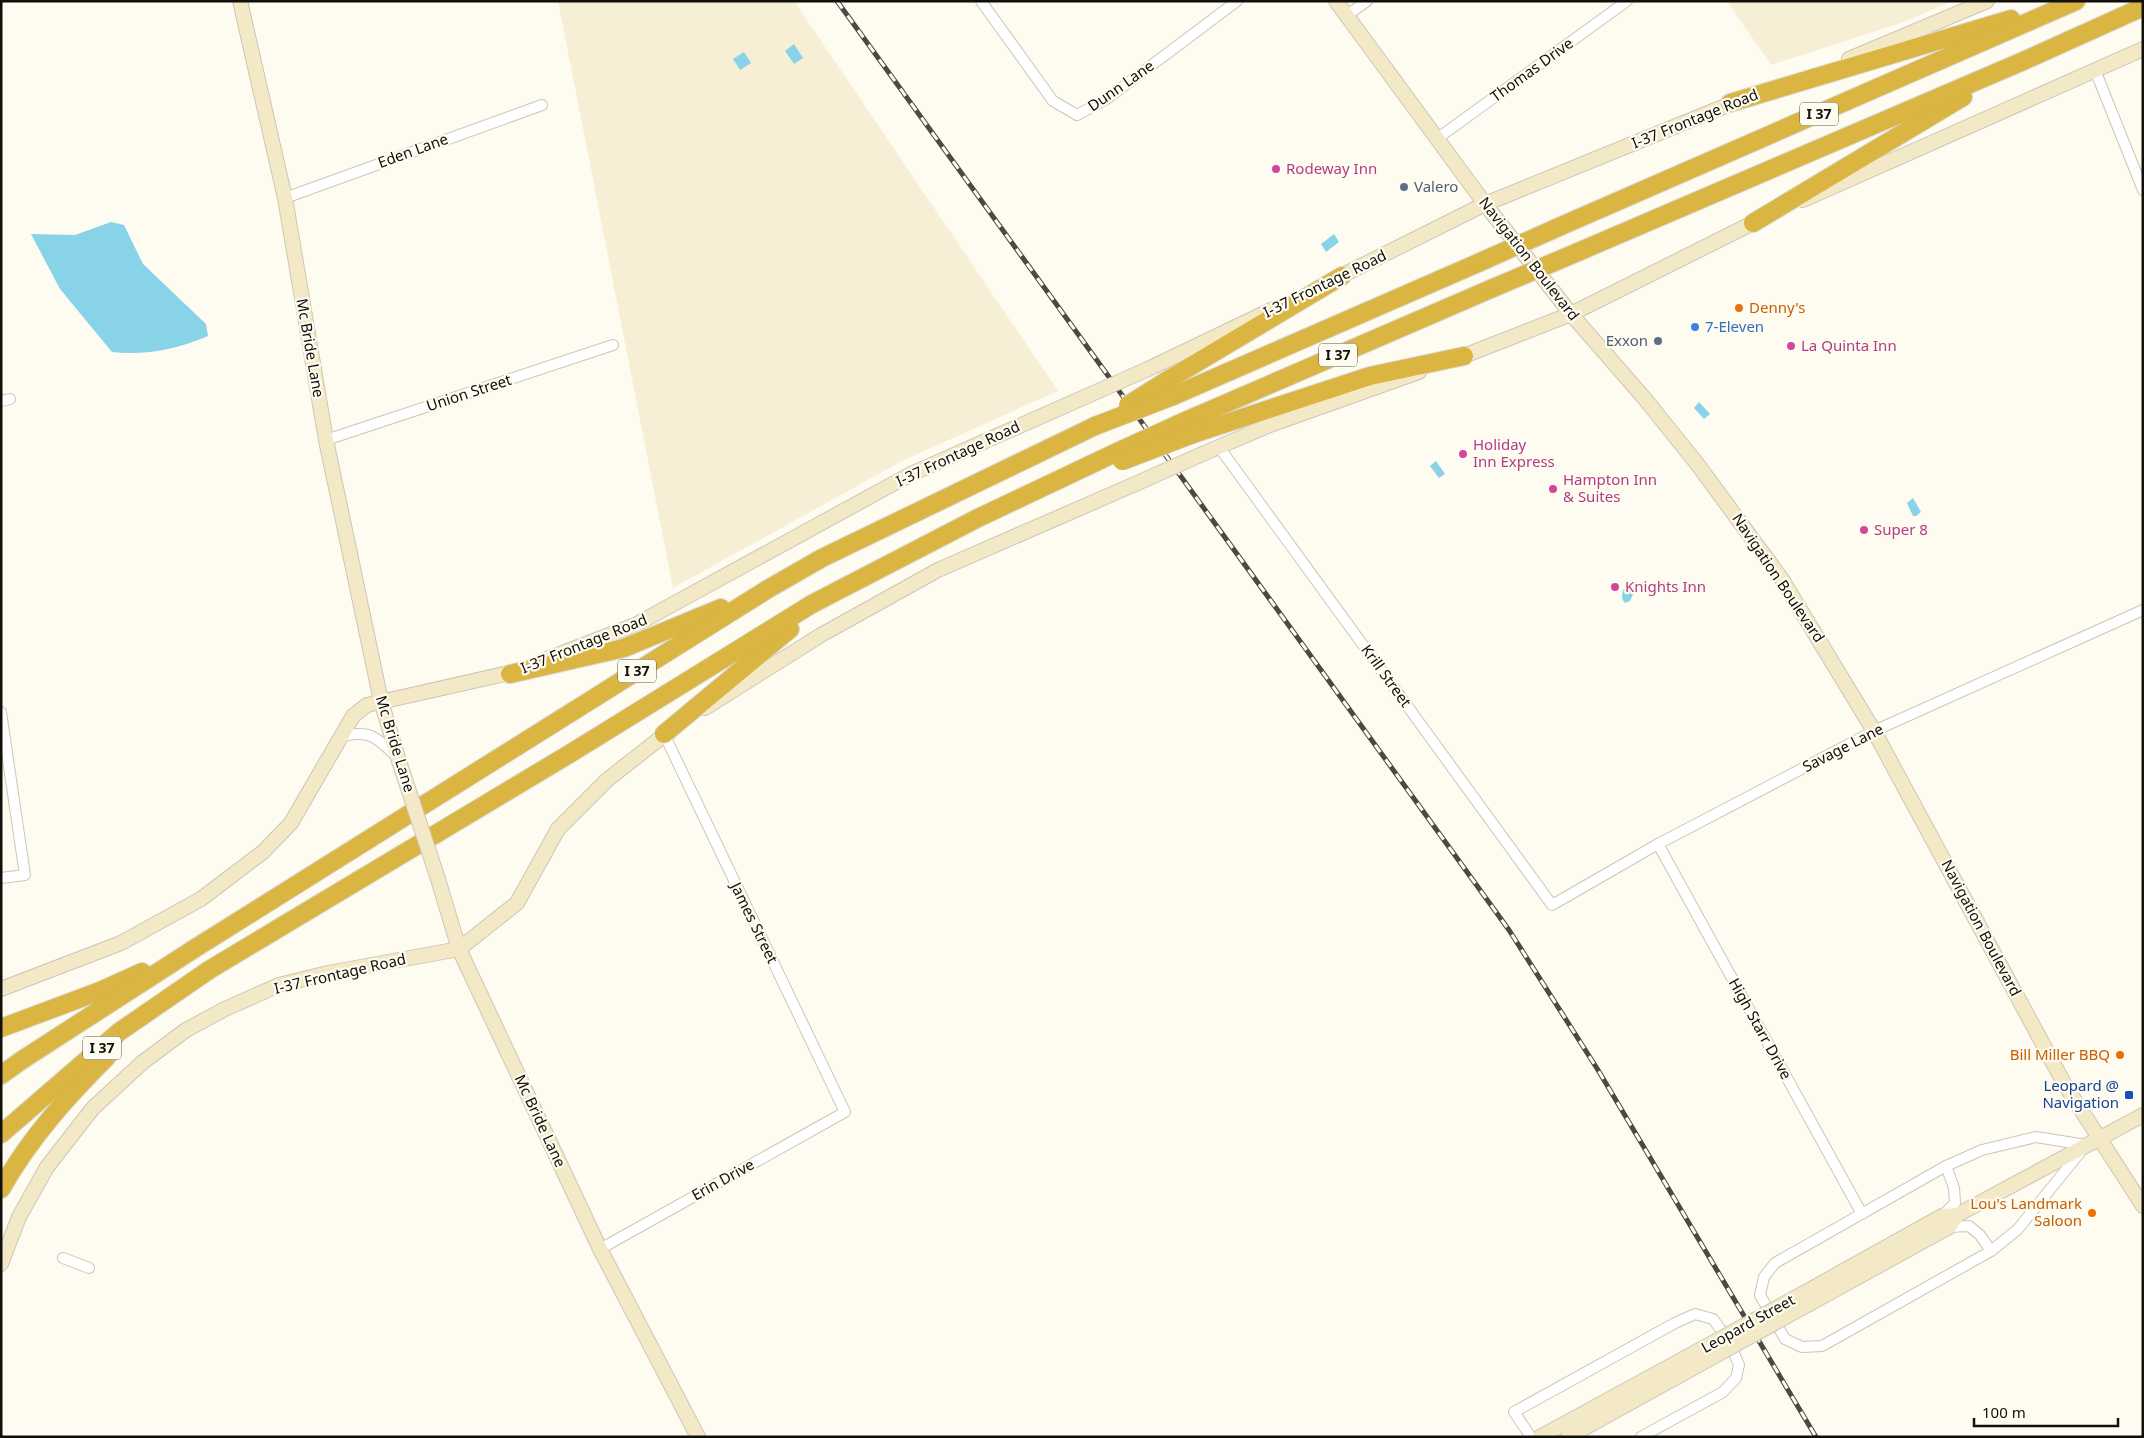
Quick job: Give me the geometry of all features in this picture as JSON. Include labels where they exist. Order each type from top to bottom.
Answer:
[{"type":"highway","points":[[1730,103],[2072,1]]},
{"type":"highway","name":"I 37","points":[[1,1028],[100,991],[197,947],[768,589],[822,558],[1170,389],[1478,262],[2076,1]]},
{"type":"highway","name":"I 37","points":[[1,1134],[119,1032],[209,970],[571,753],[812,604],[1039,488],[1188,428],[1493,288],[2022,62],[2143,7]]},
{"type":"highway","points":[[1753,223],[2022,62]]},
{"type":"highway","points":[[1170,389],[1342,276]]},
{"type":"highway","points":[[1188,428],[1370,376],[1464,356]]},
{"type":"highway","points":[[664,734],[787,631],[925,545]]},
{"type":"highway","points":[[510,674],[624,648],[768,589]]},
{"type":"highway","points":[[1,1076],[22,1060],[197,947]]},
{"type":"highway","points":[[1,1188],[20,1156],[64,1100],[109,1055],[190,991],[209,970]]},
{"type":"main road","name":"Mc Bride Lane","points":[[240,1],[284,198],[326,440],[382,701],[398,758],[459,949],[600,1249],[698,1437]]},
{"type":"main road","name":"Navigation Boulevard","points":[[1336,1],[1485,204],[1571,314],[1645,399],[1792,593],[1874,731],[2062,1079],[2143,1206]]},
{"type":"main road","name":"I-37 Frontage Road","points":[[1,989],[121,943],[201,899],[263,852],[291,823],[353,716],[360,709],[382,701],[510,674],[634,626],[911,474],[1148,369],[1342,276],[1485,204],[1730,103],[1883,47],[1987,1]]},
{"type":"main road","name":"I-37 Frontage Road","points":[[1,1264],[19,1217],[47,1167],[93,1108],[143,1062],[186,1030],[225,1009],[279,985],[328,973],[459,949],[517,903],[558,829],[607,780],[664,734],[821,635],[938,570],[1270,425],[1464,356],[1571,314],[1753,223],[2143,49]]},
{"type":"main road","name":"Leopard Street","points":[[1568,1437],[1699,1358],[1945,1221],[2143,1115]]},
{"type":"main road","name":"Leopard Street","points":[[1540,1437],[1699,1358]]},
{"type":"street","name":"Dunn Lane","points":[[982,1],[1053,101],[1078,116],[1108,98],[1236,1]]},
{"type":"street","points":[[1346,16],[1367,1]]},
{"type":"street","name":"Thomas Drive","points":[[1438,138],[1627,1]]},
{"type":"street","points":[[2095,70],[2143,190]]},
{"type":"street","name":"Eden Lane","points":[[284,198],[542,104]]},
{"type":"street","name":"Union Street","points":[[326,440],[613,345]]},
{"type":"street","name":"Krill Street","points":[[1219,447],[1552,905]]},
{"type":"street","name":"Savage Lane","points":[[1552,905],[1658,844],[1874,731],[2143,610]]},
{"type":"street","points":[[1,712],[25,874],[1,878]]},
{"type":"street","points":[[341,736],[369,733],[376,737],[398,758]]},
{"type":"street","name":"James Street","points":[[664,734],[845,1112]]},
{"type":"street","name":"High Starr Drive","points":[[1658,844],[1862,1214]]},
{"type":"street","name":"Erin Drive","points":[[600,1249],[845,1112]]},
{"type":"street","points":[[2036,1137],[2086,1145],[2018,1229],[1991,1251],[1822,1346],[1802,1347],[1785,1339],[1760,1295],[1764,1277],[1775,1263],[1946,1166],[1982,1150],[2036,1137]]},
{"type":"street","points":[[1946,1166],[1954,1188],[1955,1203],[1945,1221],[1968,1226],[1980,1235],[1991,1251]]},
{"type":"street","points":[[63,1258],[89,1268]]},
{"type":"street","points":[[1531,1437],[1514,1412],[1675,1323],[1695,1314],[1713,1318],[1729,1340],[1739,1364],[1736,1378],[1723,1392],[1641,1437]]},
{"type":"shaded area","points":[[558,1],[794,1],[1058,391],[902,461],[673,588]]},
{"type":"shaded area","points":[[1727,1],[1952,1],[1904,22],[1771,65]]},
{"type":"water","points":[[794,44],[803,58],[794,64],[785,51]]},
{"type":"water","points":[[744,52],[751,63],[740,70],[733,59]]},
{"type":"water","points":[[111,222],[124,225],[143,264],[206,324],[208,336],[185,345],[149,352],[112,352],[60,289],[31,234],[75,235]]},
{"type":"water","points":[[1334,234],[1339,242],[1326,252],[1321,244]]},
{"type":"water","points":[[1699,402],[1710,414],[1704,419],[1694,408]]},
{"type":"water","points":[[1436,461],[1445,474],[1439,478],[1430,466]]},
{"type":"water","points":[[1913,498],[1921,512],[1916,516],[1913,516],[1907,503]]},
{"type":"water","points":[[1627,586],[1631,587],[1634,592],[1630,601],[1625,603],[1622,599],[1622,594]]},
{"type":"railway","points":[[837,1],[1509,930],[1598,1070],[1816,1437]]},
{"type":"place","name":"Rodeway Inn","points":[[1276,169]]},
{"type":"place","name":"Valero","points":[[1404,187]]},
{"type":"place","name":"Denny's","points":[[1739,308]]},
{"type":"place","name":"7-Eleven","points":[[1695,327]]},
{"type":"place","name":"Exxon","points":[[1658,341]]},
{"type":"place","name":"La Quinta Inn","points":[[1791,346]]},
{"type":"place","name":"Holiday Inn Express","points":[[1463,454]]},
{"type":"place","name":"Hampton Inn & Suites","points":[[1553,489]]},
{"type":"place","name":"Super 8","points":[[1864,530]]},
{"type":"place","name":"Knights Inn","points":[[1615,587]]},
{"type":"place","name":"Bill Miller BBQ","points":[[2120,1055]]},
{"type":"place","name":"Leopard @ Navigation","points":[[2129,1095]]},
{"type":"place","name":"Lou's Landmark Saloon","points":[[2092,1213]]}]
